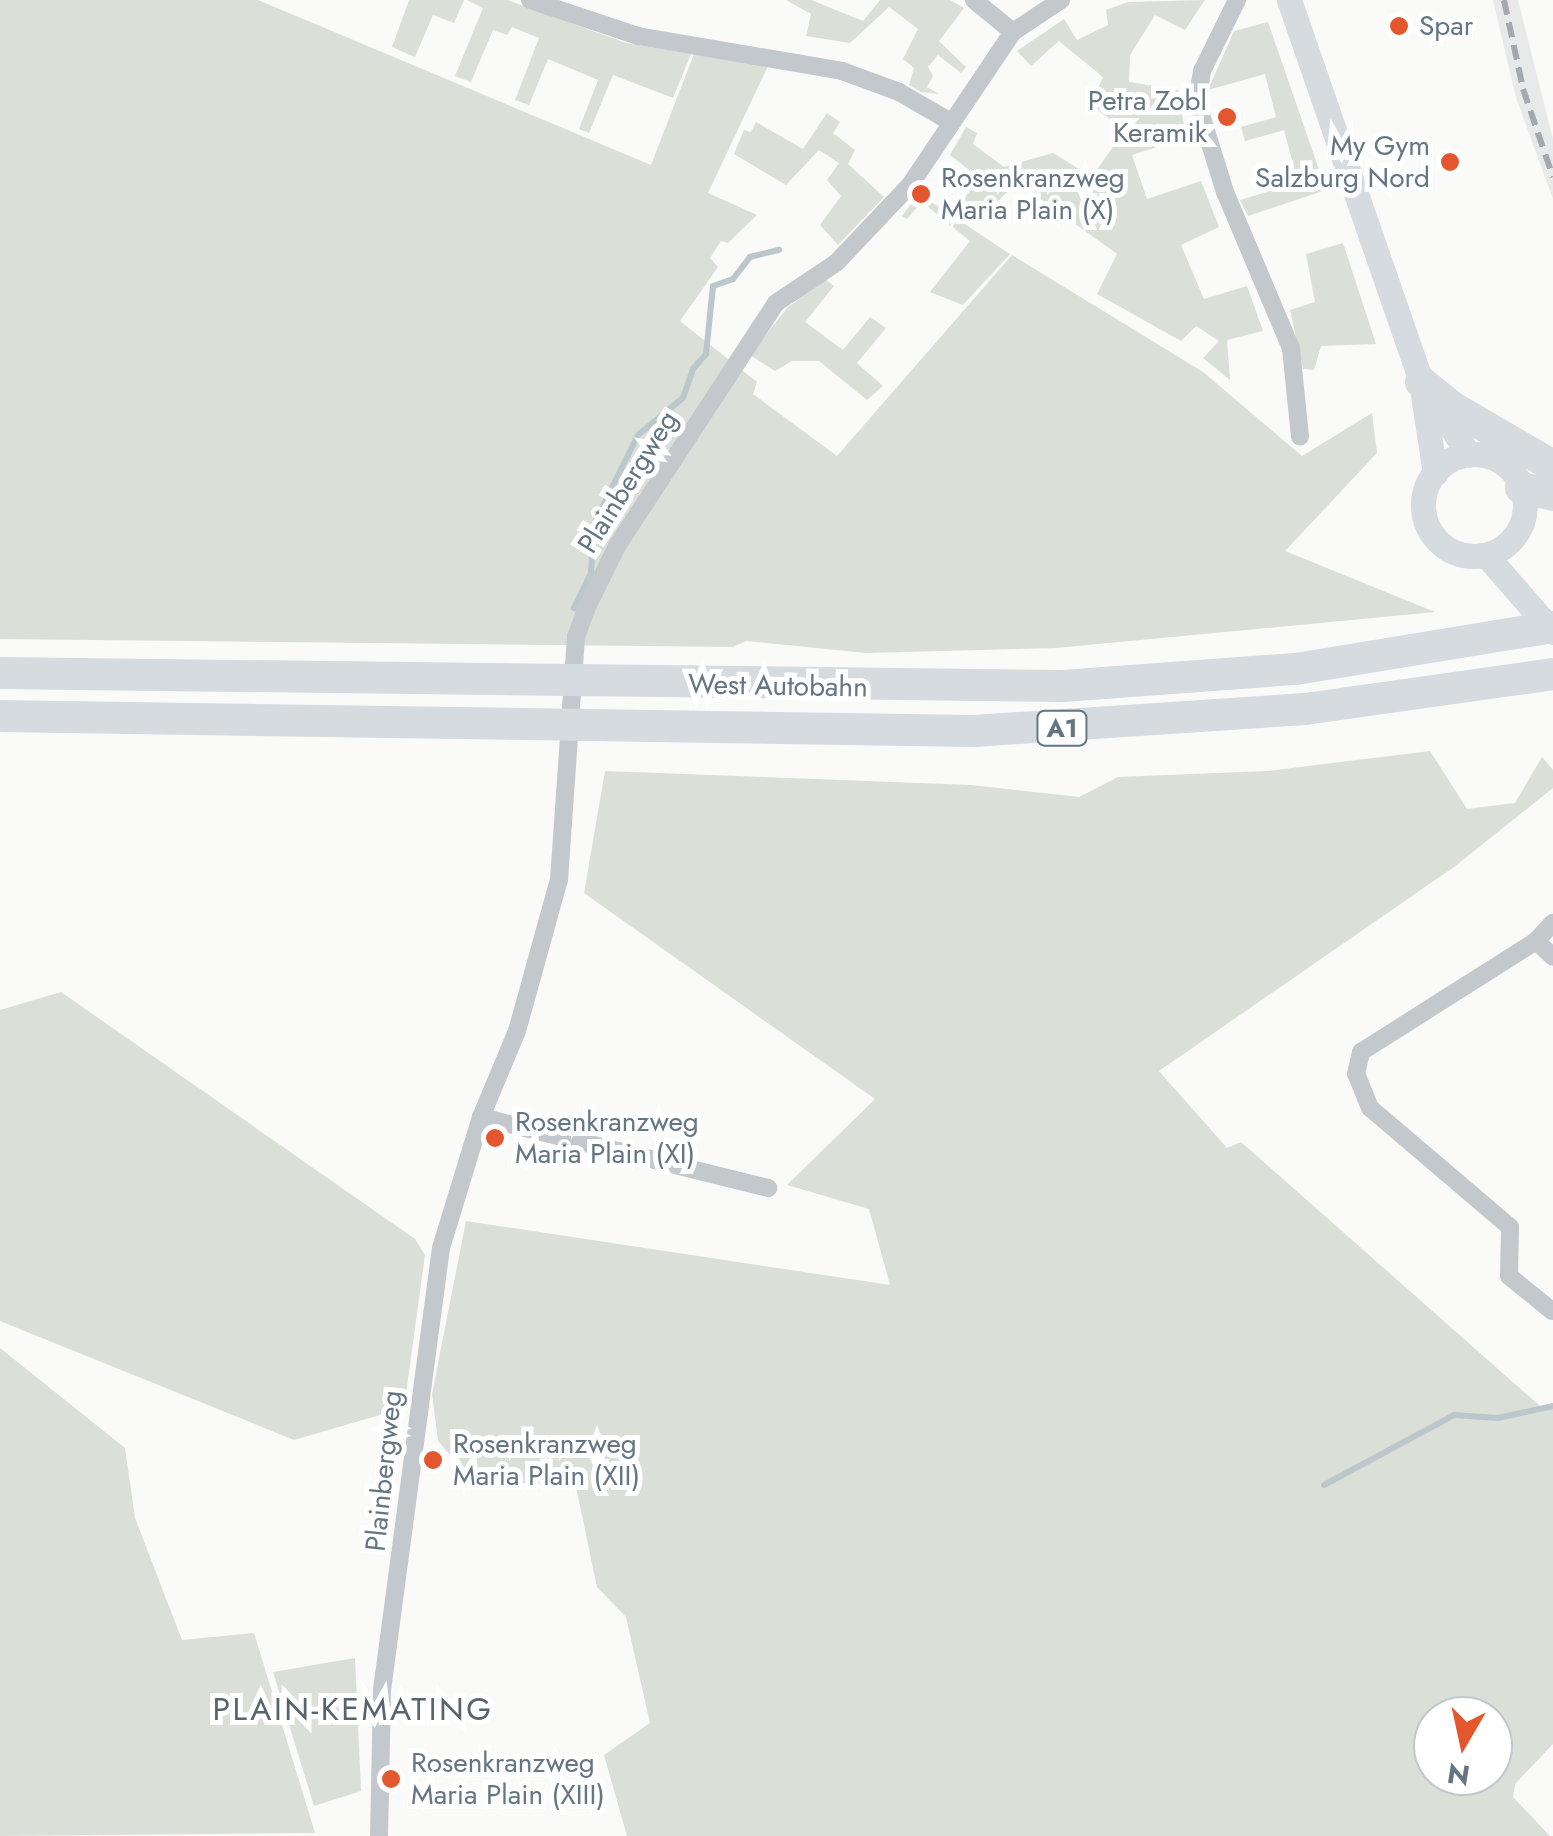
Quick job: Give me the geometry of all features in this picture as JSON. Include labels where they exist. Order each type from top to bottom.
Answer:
[{"type":"highway","points":[[1421,382],[1452,407],[1553,466]]},
{"type":"highway","name":"West Autobahn","points":[[0,674],[1063,686],[1296,669],[1553,630]]},
{"type":"highway","name":"West Autobahn","points":[[0,716],[618,726],[1090,727],[1304,710],[1553,674]]},
{"type":"main road","points":[[1288,0],[1421,382],[1434,474],[1423,504],[1432,534],[1456,553],[1486,555],[1514,536],[1537,491],[1498,460],[1469,454],[1434,474]]},
{"type":"main road","points":[[1421,382],[1469,454]]},
{"type":"main road","points":[[1514,536],[1524,599]]},
{"type":"main road","points":[[1486,555],[1553,630]]},
{"type":"street","points":[[530,0],[638,36],[842,71],[898,92],[949,121]]},
{"type":"street","points":[[974,0],[1012,32]]},
{"type":"street","name":"Plainbergweg","points":[[379,1836],[382,1690],[441,1248],[481,1117],[517,1031],[559,880],[576,637],[586,609],[617,546],[776,303],[836,263],[910,186],[949,121],[1012,32],[1061,0]]},
{"type":"street","points":[[1237,0],[1202,71],[1197,102],[1224,192],[1291,348],[1300,437]]},
{"type":"street","points":[[1552,1311],[1509,1276],[1510,1227],[1370,1108],[1356,1074],[1362,1052],[1536,941],[1553,923]]},
{"type":"street","points":[[1536,941],[1553,958]]},
{"type":"street","points":[[481,1117],[768,1188]]},
{"type":"shaded area","points":[[0,0],[258,0],[651,165],[694,54],[768,66],[708,193],[757,215],[728,243],[721,241],[710,258],[718,267],[680,321],[757,382],[753,394],[837,456],[1012,255],[1203,372],[1302,456],[1372,413],[1377,453],[1285,551],[1435,612],[1056,648],[866,653],[746,641],[733,647],[0,639]]},
{"type":"shaded area","points":[[409,0],[464,0],[454,23],[433,15],[415,57],[392,47]]},
{"type":"shaded area","points":[[467,0],[507,0],[626,43],[691,54],[673,98],[613,75],[589,133],[579,129],[598,80],[548,59],[529,105],[515,100],[539,38],[512,27],[507,35],[493,30],[471,82],[455,76],[483,8]]},
{"type":"shaded area","points":[[786,0],[811,0],[863,21],[880,0],[950,0],[964,8],[939,41],[966,67],[961,73],[938,55],[928,67],[933,76],[927,87],[939,94],[921,92],[909,85],[914,68],[903,59],[918,29],[889,7],[850,43],[806,36],[811,14]]},
{"type":"shaded area","points":[[1205,0],[1185,30],[1155,15],[1130,55],[1129,82],[1178,90],[1186,138],[1132,155],[1147,199],[1201,181],[1219,227],[1181,245],[1204,299],[1247,286],[1263,331],[1227,340],[1230,380],[1203,358],[1219,341],[1196,326],[1181,341],[1097,294],[1117,254],[1017,182],[979,220],[959,206],[979,178],[950,155],[966,127],[977,133],[973,144],[1004,167],[1053,153],[1092,177],[1124,131],[1091,104],[1103,77],[1059,41],[1031,66],[1017,51],[1064,19],[1077,40],[1108,25],[1106,10],[1128,2]]},
{"type":"shaded area","points":[[1493,0],[1518,0],[1553,139],[1553,199],[1516,98]]},
{"type":"shaded area","points":[[1268,22],[1326,190],[1248,216],[1240,200],[1298,183],[1284,130],[1245,141],[1241,127],[1276,117],[1265,74],[1208,90],[1234,31]]},
{"type":"shaded area","points":[[827,113],[840,122],[833,133],[855,150],[848,164],[884,197],[838,245],[820,225],[841,196],[827,180],[839,163],[819,150],[786,185],[734,154],[744,130],[751,132],[756,122],[803,149]]},
{"type":"shaded area","points":[[919,194],[1010,254],[963,305],[930,292],[970,241],[922,202],[907,219],[902,216]]},
{"type":"shaded area","points":[[1343,243],[1376,344],[1321,346],[1314,370],[1303,369],[1290,310],[1315,302],[1306,254]]},
{"type":"shaded area","points":[[825,279],[834,286],[805,322],[843,350],[870,317],[886,328],[857,363],[883,386],[867,400],[819,361],[792,361],[775,371],[750,355],[787,308]]},
{"type":"shaded area","points":[[1430,751],[1467,809],[1515,803],[1542,757],[1553,770],[1553,788],[1454,867],[1159,1071],[1227,1148],[1241,1142],[1540,1406],[1553,1403],[1553,1744],[1515,1784],[1513,1797],[1550,1836],[627,1836],[604,1755],[650,1723],[626,1617],[597,1587],[575,1482],[475,1484],[438,1441],[432,1394],[466,1221],[890,1285],[869,1209],[787,1185],[875,1099],[584,893],[605,771],[971,785],[1079,797],[1118,777],[1267,771]]},
{"type":"shaded area","points":[[61,992],[415,1239],[425,1255],[404,1408],[294,1440],[0,1321],[0,1010]]},
{"type":"shaded area","points":[[0,1348],[125,1448],[135,1518],[182,1640],[254,1633],[315,1833],[0,1836]]},
{"type":"shaded area","points":[[355,1658],[361,1791],[314,1806],[273,1672]]},
{"type":"waterway","points":[[574,608],[591,573],[594,524],[638,435],[683,398],[693,369],[706,354],[713,286],[733,279],[750,257],[779,250]]},
{"type":"waterway","points":[[1324,1485],[1454,1415],[1498,1418],[1553,1406]]},
{"type":"railway","points":[[1504,0],[1523,89],[1553,177]]},
{"type":"place","name":"Spar","points":[[1399,26]]},
{"type":"place","name":"Petra Zobl Keramik","points":[[1227,117]]},
{"type":"place","name":"My Gym Salzburg Nord","points":[[1450,162]]},
{"type":"place","name":"Rosenkranzweg Maria Plain (X)","points":[[921,194]]},
{"type":"place","name":"Rosenkranzweg Maria Plain (XI)","points":[[495,1138]]},
{"type":"place","name":"Rosenkranzweg Maria Plain (XII)","points":[[433,1460]]},
{"type":"place","name":"Rosenkranzweg Maria Plain (XIII)","points":[[391,1779]]},
{"type":"district","name":"PLAIN-KEMATING","points":[[353,1709]]}]
